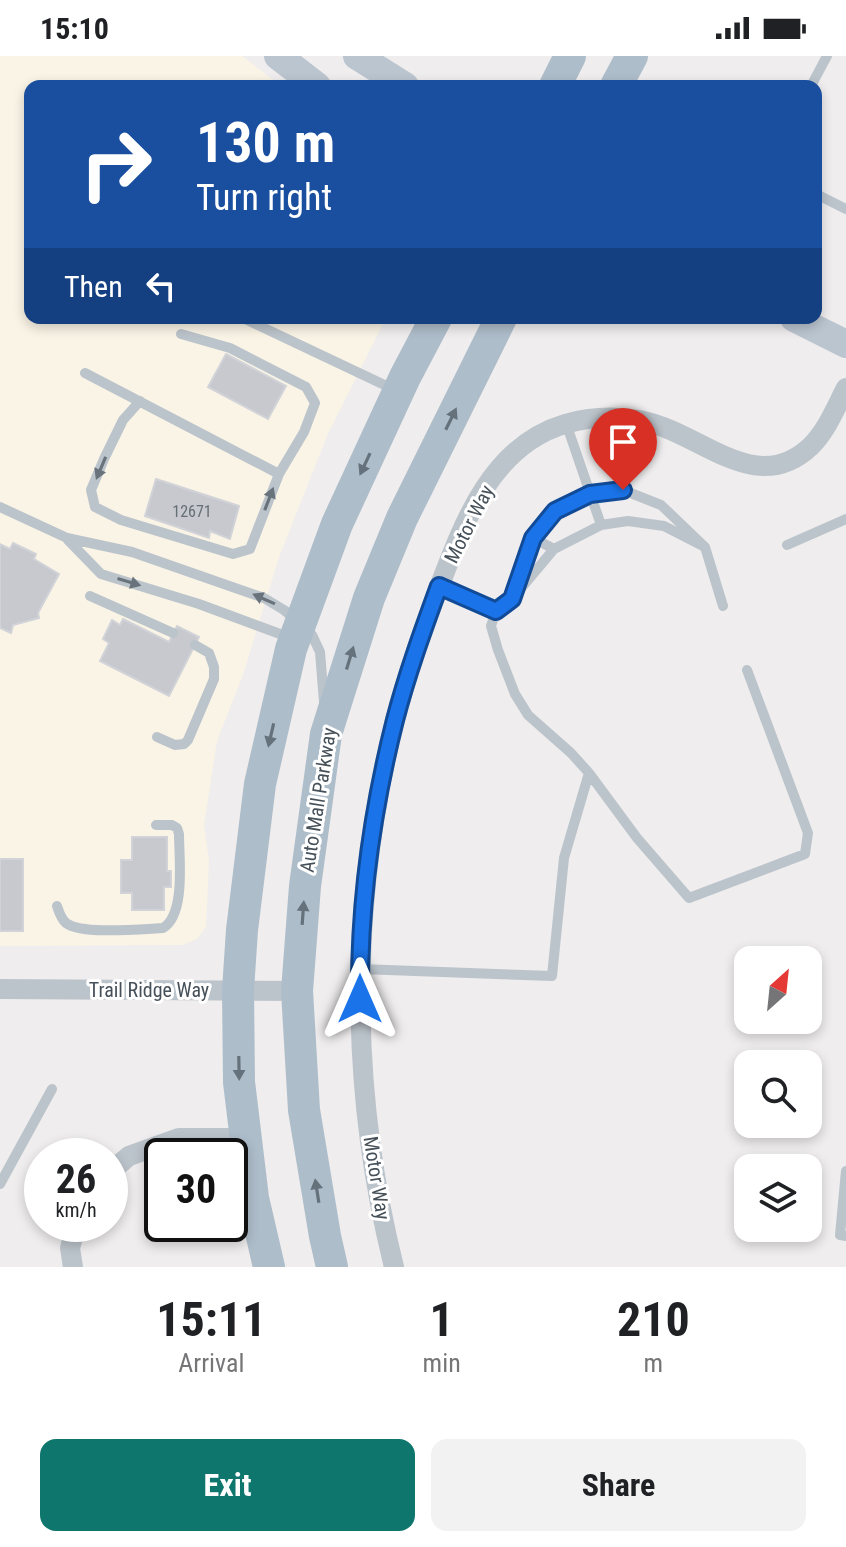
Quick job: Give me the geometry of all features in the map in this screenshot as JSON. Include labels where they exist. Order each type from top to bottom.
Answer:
[{"type":"main road","points":[[278,56],[309,80]]},
{"type":"main road","points":[[357,56],[395,80]]},
{"type":"main road","points":[[558,80],[570,56]]},
{"type":"main road","points":[[619,80],[632,56]]},
{"type":"main road","points":[[246,1138],[239,1082],[238,990],[260,784],[297,631],[337,524],[433,324]]},
{"type":"main road","name":"Auto Mall Parkway","points":[[332,1267],[304,1110],[297,991],[305,886],[326,734],[369,598],[402,518],[498,324]]},
{"type":"main road","points":[[806,324],[846,344]]},
{"type":"main road","points":[[248,1155],[253,1198],[269,1267]]},
{"type":"street","name":"Motor Way","points":[[394,1267],[384,1228],[370,1143],[361,1060],[360,969],[367,873],[395,719],[419,640],[459,535],[476,502],[501,465],[532,439],[566,423],[609,417],[637,419],[663,427],[729,459],[765,468],[792,460],[811,446],[825,428],[846,388]]},
{"type":"street","name":"Trail Ridge Way","points":[[0,989],[297,991]]},
{"type":"street","points":[[72,1242],[73,1267]]},
{"type":"lane","points":[[814,80],[827,56]]},
{"type":"lane","points":[[822,197],[846,209]]},
{"type":"lane","points":[[256,324],[399,391]]},
{"type":"lane","points":[[140,401],[123,420],[104,459],[91,490],[95,507],[121,520],[233,554],[250,549],[279,474],[304,432],[315,403],[306,387],[230,348],[181,334]]},
{"type":"lane","points":[[85,373],[279,474]]},
{"type":"lane","points":[[566,423],[601,525]]},
{"type":"lane","points":[[512,599],[533,538],[555,511],[590,494],[623,490],[661,505],[705,547],[723,606]]},
{"type":"lane","points":[[661,505],[664,526]]},
{"type":"lane","points":[[0,507],[67,538],[132,552],[264,598],[284,610],[297,631]]},
{"type":"lane","points":[[787,545],[846,519]]},
{"type":"lane","points":[[705,547],[664,526],[628,521],[601,525],[554,549],[512,599],[496,611],[491,626],[515,694],[528,715],[589,773],[637,838],[689,898],[805,854],[808,833],[747,670]]},
{"type":"lane","points":[[67,538],[101,574],[312,635],[320,652],[326,734]]},
{"type":"lane","points":[[533,538],[554,549]]},
{"type":"lane","points":[[439,586],[496,611]]},
{"type":"lane","points":[[90,596],[173,633]]},
{"type":"lane","points":[[157,737],[175,745],[188,740],[214,679],[209,653],[195,645]]},
{"type":"lane","points":[[360,969],[552,976],[564,858],[589,773]]},
{"type":"lane","points":[[57,906],[66,923],[83,930],[163,928],[169,925],[178,900],[179,834],[172,825],[156,825]]},
{"type":"lane","points":[[1,1180],[52,1089]]},
{"type":"lane","points":[[846,1171],[840,1235],[846,1236]]},
{"type":"shaded area","points":[[0,56],[242,56],[273,80],[24,80],[24,324],[383,324],[327,436],[279,557],[243,675],[217,741],[204,825],[209,861],[206,927],[197,939],[182,945],[0,946]]},
{"type":"building","points":[[226,354],[286,386],[268,419],[208,387]]},
{"type":"building","points":[[156,479],[239,506],[230,539],[210,531],[209,538],[145,516]]},
{"type":"building","points":[[13,543],[36,554],[34,559],[59,574],[38,613],[39,618],[13,625],[11,633],[0,628],[0,544],[10,549]]},
{"type":"building","points":[[123,619],[169,642],[177,626],[199,637],[169,696],[100,661],[109,643],[103,639],[112,620],[120,625]]},
{"type":"building","points":[[132,837],[167,837],[167,871],[171,871],[171,887],[164,887],[164,910],[132,910],[132,893],[121,893],[121,860],[132,860]]},
{"type":"building","points":[[0,859],[23,859],[23,931],[0,931]]},
{"type":"route","points":[[360,999],[367,873],[378,801],[395,719],[439,586],[496,611],[512,599],[533,538],[555,511],[590,494],[623,490]]}]
